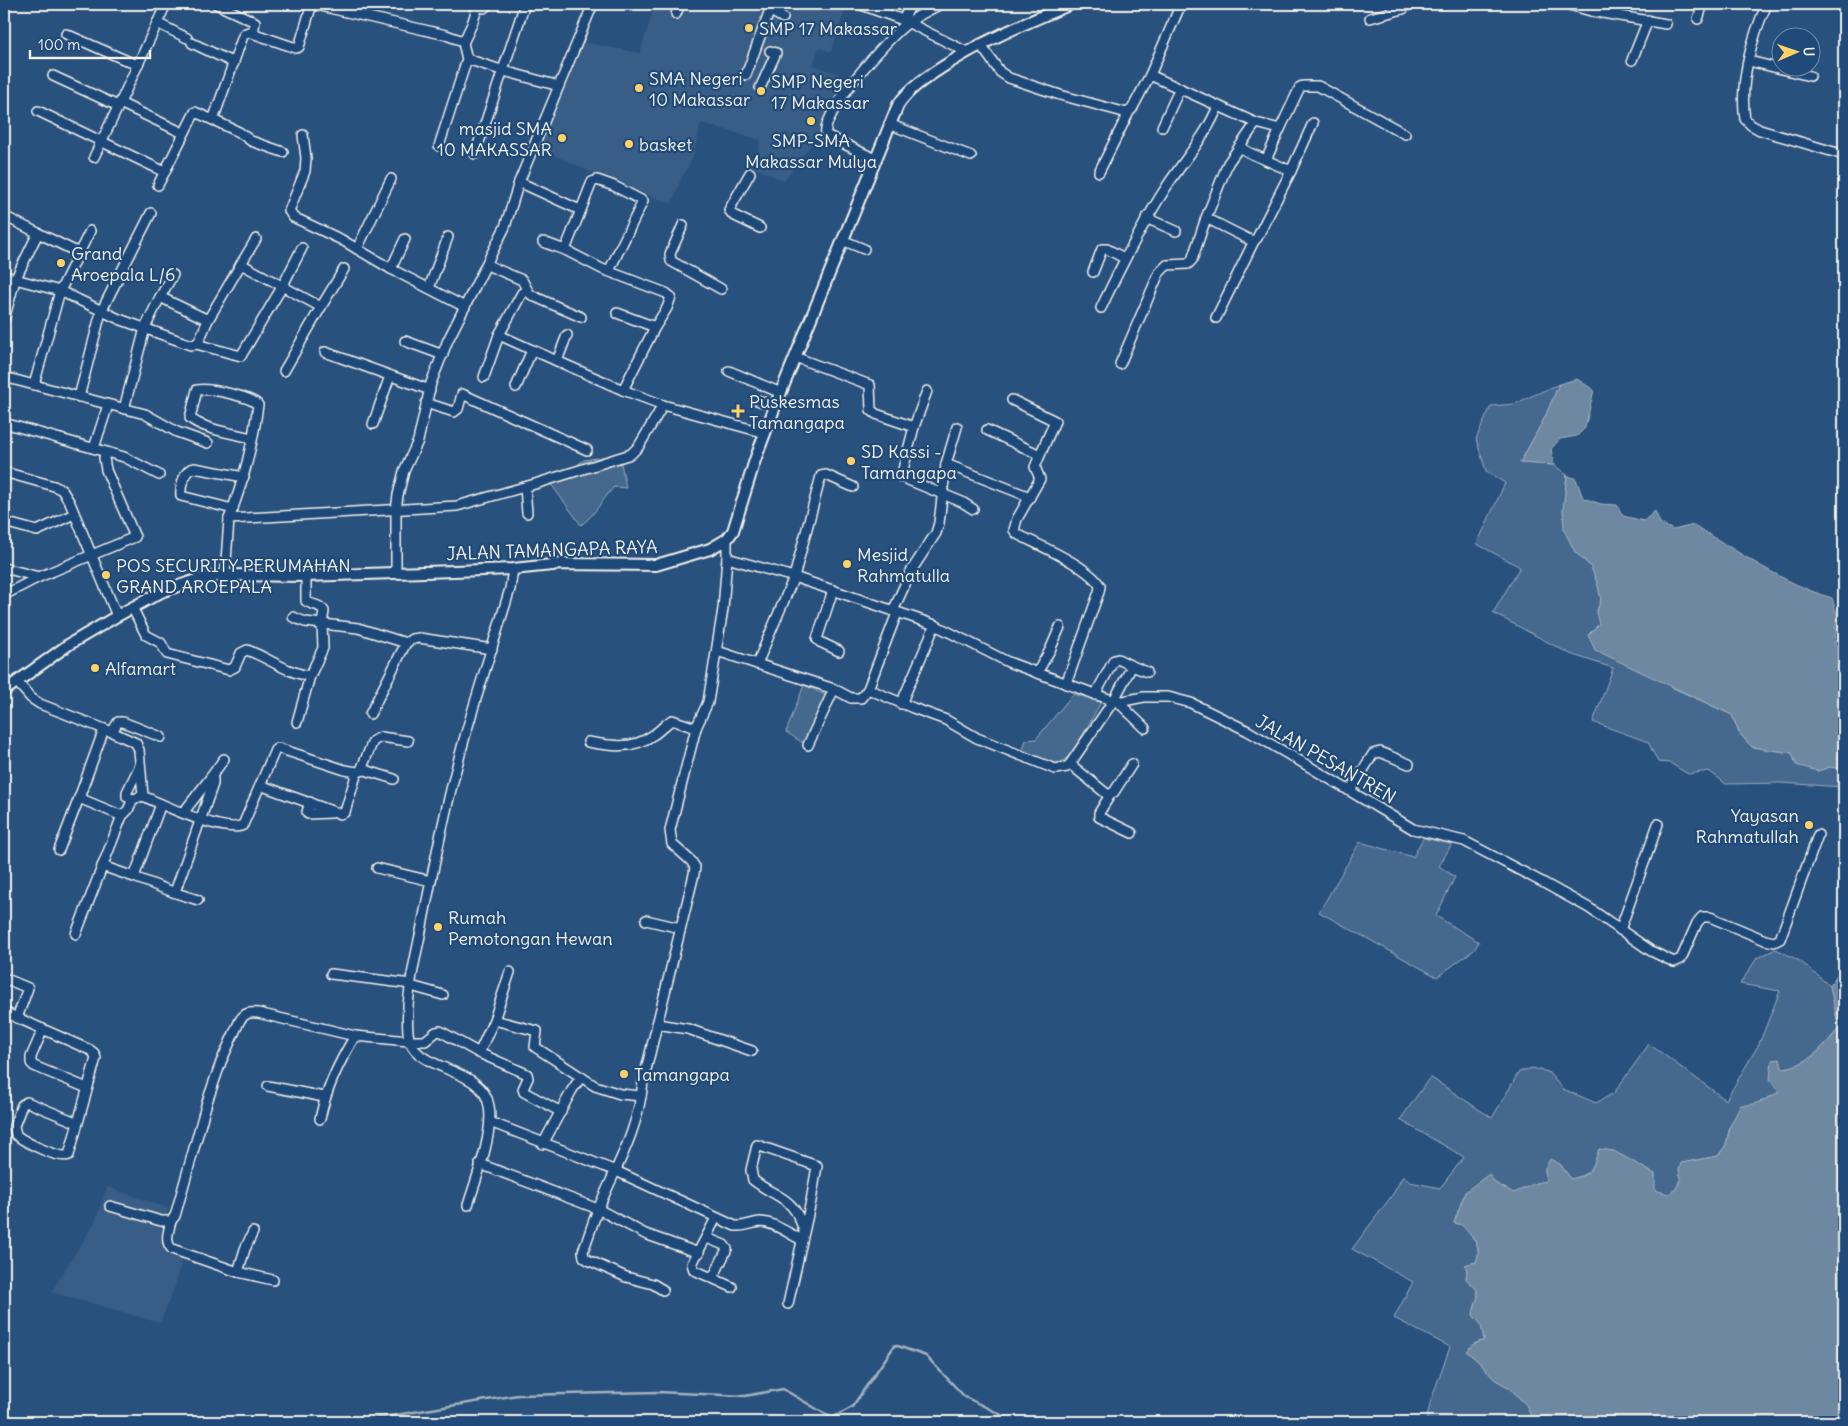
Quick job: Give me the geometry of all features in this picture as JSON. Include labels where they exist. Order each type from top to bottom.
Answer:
[{"type":"main road","points":[[727,539],[734,531],[765,433],[898,105],[908,91],[965,51],[1071,4]]},
{"type":"main road","name":"JALAN TAMANGAPA RAYA","points":[[4,691],[68,645],[132,607],[174,586],[199,578],[225,575],[306,576],[513,569],[562,564],[656,565],[710,549],[727,539]]},
{"type":"street","points":[[94,157],[166,4]]},
{"type":"street","points":[[216,4],[255,22],[254,33]]},
{"type":"street","points":[[213,120],[243,36],[246,33],[254,33],[296,48],[299,47],[312,4],[446,35],[456,38],[463,43]]},
{"type":"street","points":[[439,146],[467,59],[463,43],[472,24],[474,5],[485,8],[488,4]]},
{"type":"street","points":[[475,154],[525,4]]},
{"type":"street","points":[[396,572],[396,510],[400,484],[418,441],[430,390],[448,340],[505,227],[519,182],[593,4]]},
{"type":"street","points":[[676,14],[680,4]]},
{"type":"street","points":[[859,4],[905,22],[965,51]]},
{"type":"street","points":[[905,22],[911,4]]},
{"type":"street","points":[[875,159],[826,135],[826,128],[833,113],[862,69],[890,38],[905,22],[941,4]]},
{"type":"street","points":[[1099,172],[1150,75],[1181,4]]},
{"type":"street","points":[[1370,18],[1403,9],[1409,4]]},
{"type":"street","points":[[1566,4],[1591,11],[1666,24]]},
{"type":"street","points":[[1698,19],[1703,4]]},
{"type":"street","points":[[1767,4],[1749,62],[1743,96],[1745,119],[1760,130],[1844,155]]},
{"type":"street","points":[[746,75],[771,7],[783,18]]},
{"type":"street","points":[[1632,60],[1648,20]]},
{"type":"street","points":[[157,23],[234,63]]},
{"type":"street","points":[[66,34],[137,65]]},
{"type":"street","points":[[980,44],[1000,72],[1009,78],[1104,107],[1129,112]]},
{"type":"street","points":[[760,88],[776,53],[770,51]]},
{"type":"street","points":[[467,59],[559,86]]},
{"type":"street","points":[[1749,62],[1770,67]]},
{"type":"street","points":[[1150,75],[1256,123],[1280,130]]},
{"type":"street","points":[[53,76],[183,133]]},
{"type":"street","points":[[1266,160],[1300,87],[1303,86],[1318,86],[1405,134]]},
{"type":"street","points":[[1162,127],[1180,88]]},
{"type":"street","points":[[1101,308],[1124,258],[1146,218],[1208,127],[1218,106]]},
{"type":"street","points":[[38,111],[165,172]]},
{"type":"street","points":[[158,185],[195,112],[239,132],[251,142],[283,152]]},
{"type":"street","points":[[1120,364],[1160,273],[1167,265],[1188,264],[1192,260],[1228,163],[1256,123]]},
{"type":"street","points":[[1216,318],[1291,171],[1313,123]]},
{"type":"street","points":[[889,124],[971,156]]},
{"type":"street","points":[[302,135],[306,158],[305,172],[289,211],[293,217],[465,307]]},
{"type":"street","points":[[1239,146],[1291,171]]},
{"type":"street","points":[[750,174],[730,210],[733,215],[760,228]]},
{"type":"street","points":[[357,249],[392,179]]},
{"type":"street","points":[[565,250],[594,180],[614,186],[643,201],[608,271]]},
{"type":"street","points":[[519,182],[580,210]]},
{"type":"street","points":[[79,397],[101,312],[151,213]]},
{"type":"street","points":[[4,216],[79,253]]},
{"type":"street","points":[[1146,218],[1176,231]]},
{"type":"street","points":[[1206,218],[1248,240],[1254,241]]},
{"type":"street","points":[[683,225],[670,254],[671,261],[721,290]]},
{"type":"street","points":[[34,385],[60,291],[90,231]]},
{"type":"street","points":[[4,320],[15,280],[38,233]]},
{"type":"street","points":[[429,288],[448,236]]},
{"type":"street","points":[[196,344],[256,239]]},
{"type":"street","points":[[391,269],[404,239]]},
{"type":"street","points":[[842,240],[864,249]]},
{"type":"street","points":[[542,242],[565,250],[608,271],[670,295],[667,308],[655,327],[623,390]]},
{"type":"street","points":[[4,276],[60,291],[101,312],[191,345],[196,344],[241,356],[255,321],[282,287],[302,248]]},
{"type":"street","points":[[1092,272],[1102,249],[1107,249],[1124,258]]},
{"type":"street","points":[[241,264],[321,307]]},
{"type":"street","points":[[486,265],[522,280],[529,293],[533,296],[581,317]]},
{"type":"street","points":[[284,371],[344,269]]},
{"type":"street","points":[[124,409],[145,328],[173,275]]},
{"type":"street","points":[[484,377],[499,335],[522,292]]},
{"type":"street","points":[[160,297],[208,320]]},
{"type":"street","points":[[616,313],[655,327]]},
{"type":"street","points":[[499,335],[623,390],[663,405],[765,433]]},
{"type":"street","points":[[557,361],[567,335]]},
{"type":"street","points":[[405,342],[443,356]]},
{"type":"street","points":[[516,387],[532,350]]},
{"type":"street","points":[[325,352],[430,390]]},
{"type":"street","points":[[795,357],[870,385],[871,410],[876,414],[914,427]]},
{"type":"street","points":[[729,371],[781,393]]},
{"type":"street","points":[[373,424],[390,376]]},
{"type":"street","points":[[4,377],[145,414],[189,437],[208,443]]},
{"type":"street","points":[[225,575],[229,519],[244,477],[252,438],[258,404],[254,401],[204,389],[197,390],[190,413],[192,420],[203,425],[252,438]]},
{"type":"street","points":[[927,391],[914,427],[901,477],[962,502],[973,509]]},
{"type":"street","points":[[426,403],[454,412],[458,409],[462,394],[587,450]]},
{"type":"street","points":[[757,400],[776,406]]},
{"type":"street","points":[[1012,400],[1055,421],[1035,467],[1040,479],[1017,519],[1014,530],[1017,534],[1064,558],[1084,571],[1100,586],[1066,684]]},
{"type":"street","points":[[94,448],[108,405]]},
{"type":"street","points":[[229,519],[457,506],[631,454],[639,446],[663,405]]},
{"type":"street","points":[[4,424],[132,460],[158,475]]},
{"type":"street","points":[[717,651],[856,698],[864,696],[911,570],[936,533],[939,523],[946,464],[957,427]]},
{"type":"street","points":[[987,430],[1040,455]]},
{"type":"street","points":[[4,595],[39,577],[135,538],[106,470],[104,458],[106,452]]},
{"type":"street","points":[[946,464],[1030,497]]},
{"type":"street","points":[[233,509],[181,496],[186,472],[194,468],[244,477]]},
{"type":"street","points":[[4,472],[58,488],[66,495],[117,616]]},
{"type":"street","points":[[757,664],[794,577],[821,476],[826,475],[853,486]]},
{"type":"street","points":[[525,487],[527,513]]},
{"type":"street","points":[[4,522],[37,530],[74,514]]},
{"type":"street","points":[[663,1290],[652,1284],[626,1277],[588,1260],[584,1257],[584,1251],[598,1209],[631,1138],[695,867],[691,860],[672,844],[670,830],[696,728],[708,702],[723,609],[727,539]]},
{"type":"street","name":"JALAN PESANTREN","points":[[727,558],[794,577],[935,625],[1008,662],[1095,695],[1116,701],[1160,697],[1191,703],[1248,731],[1413,829],[1464,841],[1480,849],[1589,908],[1651,951],[1674,962],[1681,959],[1697,923],[1702,917],[1710,917],[1774,942],[1780,939],[1818,835]]},
{"type":"street","points":[[4,568],[39,577]]},
{"type":"street","points":[[468,1205],[490,1122],[490,1107],[482,1089],[474,1082],[425,1059],[411,1045],[408,1015],[411,985],[431,881],[464,741],[510,589],[513,569]]},
{"type":"street","points":[[297,722],[310,676],[323,648],[322,624],[324,611],[316,604],[309,604],[306,601],[306,576]]},
{"type":"street","points":[[833,590],[817,639],[839,651]]},
{"type":"street","points":[[132,607],[146,635],[161,643],[167,654],[229,670],[236,667],[241,652],[247,650],[292,672],[310,676]]},
{"type":"street","points":[[293,617],[305,622],[358,628],[406,644]]},
{"type":"street","points":[[901,704],[935,625]]},
{"type":"street","points":[[1037,673],[1060,627]]},
{"type":"street","points":[[370,714],[406,644],[412,639],[419,638],[492,649]]},
{"type":"street","points":[[1095,695],[1114,660],[1118,659],[1146,672]]},
{"type":"street","points":[[868,689],[901,704],[946,720],[977,738],[1055,769],[1066,767],[1070,764],[1116,701],[1132,666]]},
{"type":"street","points":[[17,682],[31,698],[40,704],[108,730],[136,743]]},
{"type":"street","points":[[808,745],[834,689]]},
{"type":"street","points":[[1116,701],[1145,728]]},
{"type":"street","points":[[588,742],[614,747],[630,746],[653,736],[672,720],[696,728]]},
{"type":"street","points":[[59,850],[108,730],[118,722],[123,722],[161,737]]},
{"type":"street","points":[[136,743],[147,730]]},
{"type":"street","points":[[260,785],[340,814],[345,812],[359,771],[373,741],[380,737],[408,741]]},
{"type":"street","points":[[136,743],[143,796]]},
{"type":"street","points":[[140,764],[127,792],[127,797],[133,799],[143,796],[200,819],[226,827],[238,828],[243,825],[275,750],[278,748],[345,770],[359,771],[394,779]]},
{"type":"street","points":[[1350,791],[1373,754],[1380,752],[1409,764]]},
{"type":"street","points":[[183,813],[224,759]]},
{"type":"street","points":[[1070,764],[1106,794],[1110,795]]},
{"type":"street","points":[[1132,764],[1099,813],[1099,817],[1132,833]]},
{"type":"street","points":[[173,892],[176,889],[213,784],[211,777]]},
{"type":"street","points":[[79,798],[122,816]]},
{"type":"street","points":[[76,934],[122,816],[128,810],[133,799]]},
{"type":"street","points":[[134,877],[162,804]]},
{"type":"street","points":[[1620,930],[1658,824]]},
{"type":"street","points":[[102,866],[198,900]]},
{"type":"street","points":[[377,868],[431,881]]},
{"type":"street","points":[[646,920],[680,928]]},
{"type":"street","points":[[479,1053],[494,1020],[510,972]]},
{"type":"street","points":[[331,974],[411,985],[443,996]]},
{"type":"street","points":[[4,978],[28,988],[17,1018]]},
{"type":"street","points":[[4,1012],[94,1053],[95,1065],[69,1155],[64,1157],[16,1135],[14,1126],[22,1104],[27,1102],[78,1123]]},
{"type":"street","points":[[273,1280],[238,1272],[172,1249],[168,1246],[167,1241],[171,1221],[179,1204],[193,1149],[221,1062],[240,1020],[248,1012],[258,1012],[355,1036],[411,1045],[425,1041],[440,1031],[479,1053],[523,1072],[528,1078],[523,1089],[524,1092],[561,1112]]},
{"type":"street","points":[[494,1020],[537,1031],[535,1047],[595,1086],[620,1094],[641,1096]]},
{"type":"street","points":[[658,1024],[688,1029],[752,1051]]},
{"type":"street","points":[[43,1030],[30,1063],[87,1088]]},
{"type":"street","points":[[320,1119],[324,1097],[355,1036]]},
{"type":"street","points":[[543,1144],[581,1076]]},
{"type":"street","points":[[268,1086],[324,1097]]},
{"type":"street","points":[[490,1122],[616,1171],[735,1226],[758,1222],[767,1223],[802,1240]]},
{"type":"street","points":[[788,1304],[804,1231],[817,1166],[757,1145],[751,1170],[753,1180],[793,1206],[799,1215],[804,1231]]},
{"type":"street","points":[[480,1164],[598,1209],[645,1234],[699,1253]]},
{"type":"street","points":[[110,1206],[160,1221],[171,1221]]},
{"type":"street","points":[[716,1218],[692,1264],[694,1270],[732,1287]]},
{"type":"street","points":[[238,1272],[244,1250],[253,1232]]},
{"type":"street","points":[[707,1238],[724,1245],[727,1250],[713,1278]]},
{"type":"shaded area","points":[[655,4],[847,4],[831,52],[819,48],[813,65],[853,79],[818,135],[784,181],[753,167],[761,140],[701,123],[693,157],[678,186],[672,204],[608,180],[536,147],[579,41],[640,53]]},
{"type":"shaded area","points":[[1577,379],[1594,390],[1585,428],[1577,436],[1560,439],[1551,449],[1554,465],[1520,463],[1545,417],[1559,384]]},
{"type":"shaded area","points":[[1559,384],[1545,417],[1520,463],[1554,465],[1567,475],[1563,510],[1575,552],[1591,567],[1598,585],[1601,600],[1596,613],[1673,688],[1732,715],[1739,733],[1752,747],[1792,753],[1818,771],[1830,767],[1844,769],[1844,787],[1780,783],[1726,784],[1709,771],[1688,774],[1670,763],[1658,762],[1648,742],[1593,722],[1613,668],[1570,654],[1493,613],[1520,567],[1477,544],[1505,483],[1486,471],[1476,439],[1491,406],[1514,404]]},
{"type":"shaded area","points":[[619,454],[626,488],[614,487],[581,525],[551,484],[584,460]]},
{"type":"shaded area","points":[[1567,475],[1576,479],[1583,498],[1601,504],[1617,505],[1623,516],[1644,521],[1655,511],[1660,523],[1673,530],[1694,525],[1779,576],[1832,598],[1837,615],[1835,645],[1844,655],[1844,769],[1830,767],[1818,771],[1796,765],[1792,753],[1752,747],[1739,733],[1732,715],[1595,650],[1588,635],[1599,624],[1596,613],[1601,600],[1591,567],[1575,552],[1564,530],[1563,510]]},
{"type":"shaded area","points":[[804,685],[830,697],[806,745],[786,732]]},
{"type":"shaded area","points":[[1073,694],[1101,702],[1073,753],[1060,763],[1048,763],[1022,752],[1026,740],[1036,739]]},
{"type":"shaded area","points":[[1423,838],[1452,844],[1439,866],[1455,877],[1436,916],[1479,942],[1474,950],[1437,977],[1319,912],[1360,842],[1413,857]]},
{"type":"shaded area","points":[[1776,949],[1800,961],[1830,986],[1839,1028],[1821,1049],[1807,1060],[1791,1067],[1781,1068],[1779,1092],[1751,1106],[1730,1126],[1726,1145],[1718,1156],[1682,1163],[1679,1170],[1681,1178],[1676,1189],[1668,1195],[1654,1190],[1655,1174],[1599,1149],[1590,1169],[1578,1177],[1571,1179],[1560,1164],[1545,1168],[1546,1181],[1536,1183],[1514,1194],[1495,1183],[1465,1192],[1454,1223],[1462,1224],[1477,1246],[1478,1256],[1476,1262],[1465,1265],[1467,1270],[1466,1279],[1477,1292],[1478,1296],[1473,1315],[1481,1324],[1484,1340],[1474,1344],[1466,1351],[1494,1379],[1510,1388],[1527,1406],[1533,1422],[1426,1422],[1431,1400],[1450,1347],[1394,1318],[1413,1282],[1352,1249],[1393,1194],[1403,1176],[1410,1182],[1440,1188],[1464,1157],[1400,1120],[1430,1077],[1492,1118],[1519,1072],[1532,1068],[1548,1072],[1563,1089],[1596,1103],[1614,1093],[1649,1044],[1726,1100],[1759,1044],[1780,991],[1740,984],[1757,958]]},
{"type":"shaded area","points":[[1844,963],[1844,1422],[1533,1422],[1527,1406],[1510,1388],[1494,1379],[1466,1351],[1474,1344],[1484,1340],[1481,1324],[1473,1315],[1478,1296],[1477,1292],[1466,1279],[1467,1270],[1465,1265],[1476,1262],[1478,1256],[1477,1246],[1462,1225],[1454,1223],[1465,1192],[1489,1174],[1495,1183],[1514,1193],[1536,1183],[1546,1181],[1545,1168],[1550,1159],[1560,1164],[1571,1179],[1578,1177],[1591,1170],[1599,1149],[1614,1151],[1655,1174],[1655,1190],[1668,1194],[1676,1189],[1681,1178],[1679,1170],[1681,1163],[1718,1156],[1726,1145],[1730,1126],[1741,1105],[1756,1103],[1779,1092],[1770,1079],[1772,1060],[1780,1059],[1782,1068],[1799,1064],[1814,1055],[1839,1029],[1830,986]]},
{"type":"shaded area","points":[[107,1187],[168,1208],[162,1247],[184,1254],[176,1284],[160,1323],[51,1292],[95,1222]]},
{"type":"waterway","points":[[358,1422],[518,1395],[658,1392],[745,1396],[783,1389],[832,1418],[852,1407],[895,1345],[926,1356],[965,1397],[1016,1422]]},
{"type":"place","name":"SMP 17 Makassar","points":[[749,28]]},
{"type":"place","name":"SMA Negeri 10 Makassar","points":[[639,88]]},
{"type":"place","name":"SMP Negeri 17 Makassar","points":[[761,91]]},
{"type":"place","name":"SMP-SMA Makassar Mulya","points":[[811,121]]},
{"type":"place","name":"masjid SMA 10 MAKASSAR","points":[[562,138]]},
{"type":"place","name":"basket","points":[[629,144]]},
{"type":"place","name":"Grand Aroepala L/6","points":[[61,263]]},
{"type":"place","name":"Puskesmas Tamangapa","points":[[738,411]]},
{"type":"place","name":"SD Kassi - Tamangapa","points":[[851,461]]},
{"type":"place","name":"Mesjid Rahmatulla","points":[[847,564]]},
{"type":"place","name":"POS SECURITY PERUMAHAN GRAND AROEPALA","points":[[106,575]]},
{"type":"place","name":"Alfamart","points":[[95,668]]},
{"type":"place","name":"Yayasan Rahmatullah","points":[[1809,825]]},
{"type":"place","name":"Rumah Pemotongan Hewan","points":[[438,927]]},
{"type":"place","name":"Tamangapa","points":[[624,1074]]}]
